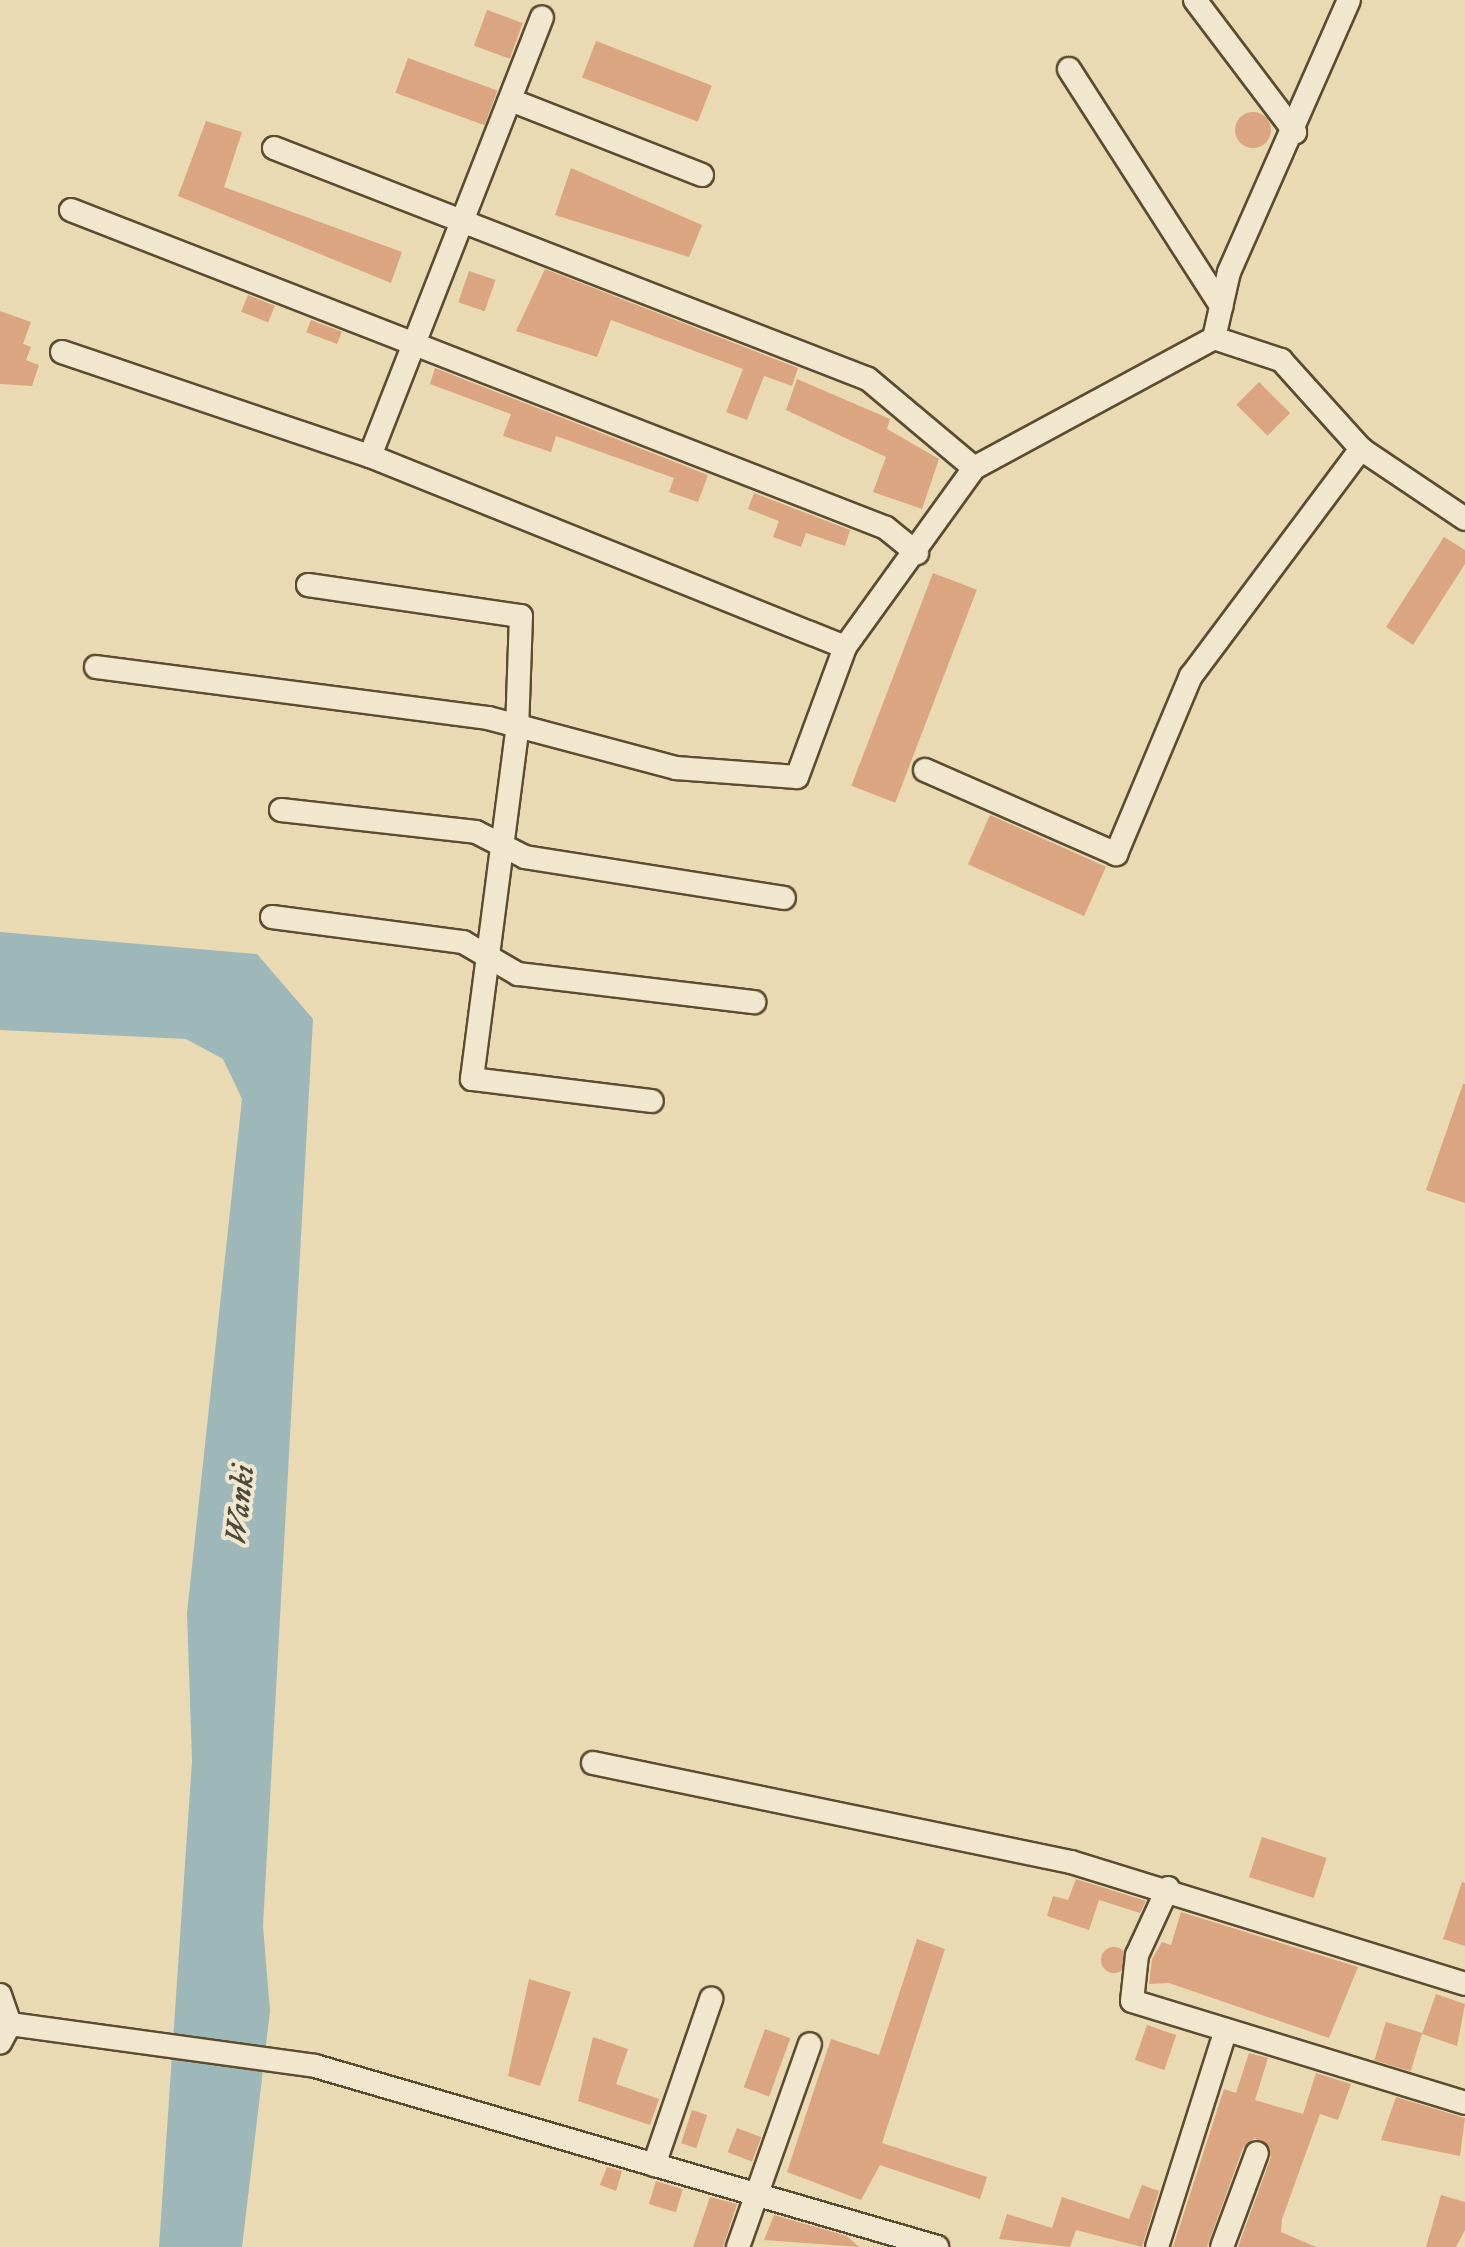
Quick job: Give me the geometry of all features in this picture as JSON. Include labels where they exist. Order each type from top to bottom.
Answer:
[{"type":"street","points":[[1195,0],[1295,132]]},
{"type":"street","points":[[1214,338],[1221,306],[1349,0]]},
{"type":"street","points":[[370,456],[513,101],[542,17]]},
{"type":"street","points":[[1069,69],[1221,306]]},
{"type":"street","points":[[513,101],[702,175]]},
{"type":"street","points":[[274,148],[868,379],[974,468]]},
{"type":"street","points":[[71,210],[416,340],[886,528],[918,553]]},
{"type":"street","points":[[96,667],[488,718],[517,732],[676,768],[797,777],[845,647],[918,553],[974,468],[1214,338],[1281,360],[1361,450],[1465,519]]},
{"type":"street","points":[[62,352],[370,456],[845,647]]},
{"type":"street","points":[[925,770],[1116,854],[1191,676],[1361,450]]},
{"type":"street","points":[[308,585],[521,616],[517,732],[472,1079],[652,1101]]},
{"type":"street","points":[[281,810],[476,832],[525,858],[784,898]]},
{"type":"street","points":[[272,917],[463,942],[518,974],[754,1002]]},
{"type":"street","points":[[593,1763],[1168,1888],[1465,1984]]},
{"type":"street","points":[[1168,1888],[1137,1955],[1132,2000],[1226,2033],[1465,2103]]},
{"type":"street","points":[[0,1994],[5,2034],[112,2037],[316,2066],[756,2194],[864,2237],[937,2247]]},
{"type":"street","points":[[654,2164],[711,1998]]},
{"type":"street","points":[[1157,2247],[1226,2033]]},
{"type":"street","points":[[738,2247],[810,2044]]},
{"type":"street","points":[[1222,2247],[1257,2153]]},
{"type":"water","name":"Wanki","points":[[0,932],[257,954],[313,1019],[263,1926],[270,2011],[242,2247],[159,2247],[192,1761],[187,1613],[242,1099],[223,1059],[186,1039],[0,1030]]},
{"type":"building","points":[[487,10],[523,23],[510,59],[474,46]]},
{"type":"building","points":[[596,41],[712,85],[698,122],[582,77]]},
{"type":"building","points":[[408,58],[497,90],[485,125],[395,93]]},
{"type":"building","points":[[1253,112],[1266,117],[1271,130],[1266,143],[1253,148],[1240,143],[1235,130],[1240,117]]},
{"type":"building","points":[[206,121],[242,132],[224,187],[402,252],[391,283],[178,196]]},
{"type":"building","points":[[571,168],[702,225],[689,257],[555,215]]},
{"type":"building","points":[[545,269],[798,368],[792,386],[764,376],[747,420],[726,412],[743,369],[611,320],[597,357],[516,331]]},
{"type":"building","points":[[469,271],[495,280],[485,311],[458,302]]},
{"type":"building","points":[[248,295],[275,306],[268,323],[241,312]]},
{"type":"building","points":[[0,311],[31,322],[23,344],[31,347],[26,360],[39,365],[32,386],[0,384]]},
{"type":"building","points":[[311,320],[342,332],[337,344],[306,332]]},
{"type":"building","points":[[435,368],[708,475],[698,502],[669,492],[674,478],[556,436],[551,452],[503,436],[511,414],[430,384]]},
{"type":"building","points":[[797,379],[890,419],[887,429],[939,459],[922,509],[873,492],[886,457],[786,410]]},
{"type":"building","points":[[1259,382],[1290,413],[1267,436],[1236,405]]},
{"type":"building","points":[[754,493],[850,530],[845,546],[806,533],[801,547],[773,537],[779,521],[748,509]]},
{"type":"building","points":[[1444,537],[1465,550],[1465,564],[1413,645],[1386,627]]},
{"type":"building","points":[[933,573],[977,590],[895,803],[851,786]]},
{"type":"building","points":[[990,815],[1106,867],[1084,916],[968,864]]},
{"type":"building","points":[[1465,1084],[1465,1203],[1426,1190]]},
{"type":"building","points":[[1262,1837],[1327,1858],[1314,1898],[1249,1877]]},
{"type":"building","points":[[1076,1879],[1146,1901],[1140,1913],[1099,1900],[1089,1930],[1047,1916],[1053,1896],[1068,1900]]},
{"type":"building","points":[[1462,1882],[1465,1883],[1465,1946],[1443,1939]]},
{"type":"building","points":[[1181,1912],[1358,1967],[1329,2038],[1169,1983],[1149,1984],[1152,1959],[1162,1942],[1171,1945]]},
{"type":"building","points":[[917,1939],[945,1949],[882,2143],[987,2177],[980,2199],[880,2165],[861,2200],[787,2172],[831,2039],[879,2055]]},
{"type":"building","points":[[1114,1947],[1123,1951],[1127,1960],[1123,1969],[1114,1973],[1105,1969],[1101,1960],[1105,1951]]},
{"type":"building","points":[[529,1979],[571,1992],[540,2086],[508,2076]]},
{"type":"building","points":[[1436,1994],[1465,2004],[1457,2046],[1422,2034]]},
{"type":"building","points":[[1386,2022],[1422,2033],[1411,2071],[1374,2060]]},
{"type":"building","points":[[1147,2025],[1176,2035],[1164,2070],[1135,2060]]},
{"type":"building","points":[[765,2029],[790,2038],[769,2096],[744,2087]]},
{"type":"building","points":[[593,2037],[628,2049],[616,2084],[659,2099],[650,2125],[578,2101]]},
{"type":"building","points":[[1249,2053],[1268,2058],[1255,2100],[1303,2114],[1316,2073],[1351,2084],[1338,2120],[1320,2114],[1282,2219],[1281,2232],[1316,2247],[1238,2247],[1271,2157],[1255,2138],[1243,2148],[1207,2247],[1173,2247],[1224,2089],[1236,2093]]},
{"type":"building","points":[[1396,2097],[1465,2118],[1460,2156],[1381,2140]]},
{"type":"building","points":[[692,2110],[707,2115],[696,2148],[681,2143]]},
{"type":"building","points":[[737,2128],[761,2137],[752,2162],[728,2152]]},
{"type":"building","points":[[607,2167],[622,2171],[616,2191],[600,2185]]},
{"type":"building","points":[[656,2181],[683,2189],[676,2212],[649,2204]]},
{"type":"building","points":[[1142,2185],[1159,2191],[1142,2247],[1076,2230],[1070,2247],[999,2239],[1007,2214],[1052,2228],[1062,2197],[1129,2219]]},
{"type":"building","points":[[1441,2195],[1465,2202],[1465,2230],[1456,2247],[1426,2247]]},
{"type":"building","points":[[710,2197],[737,2204],[723,2247],[693,2247]]},
{"type":"building","points":[[774,2215],[847,2236],[859,2247],[764,2240]]}]
